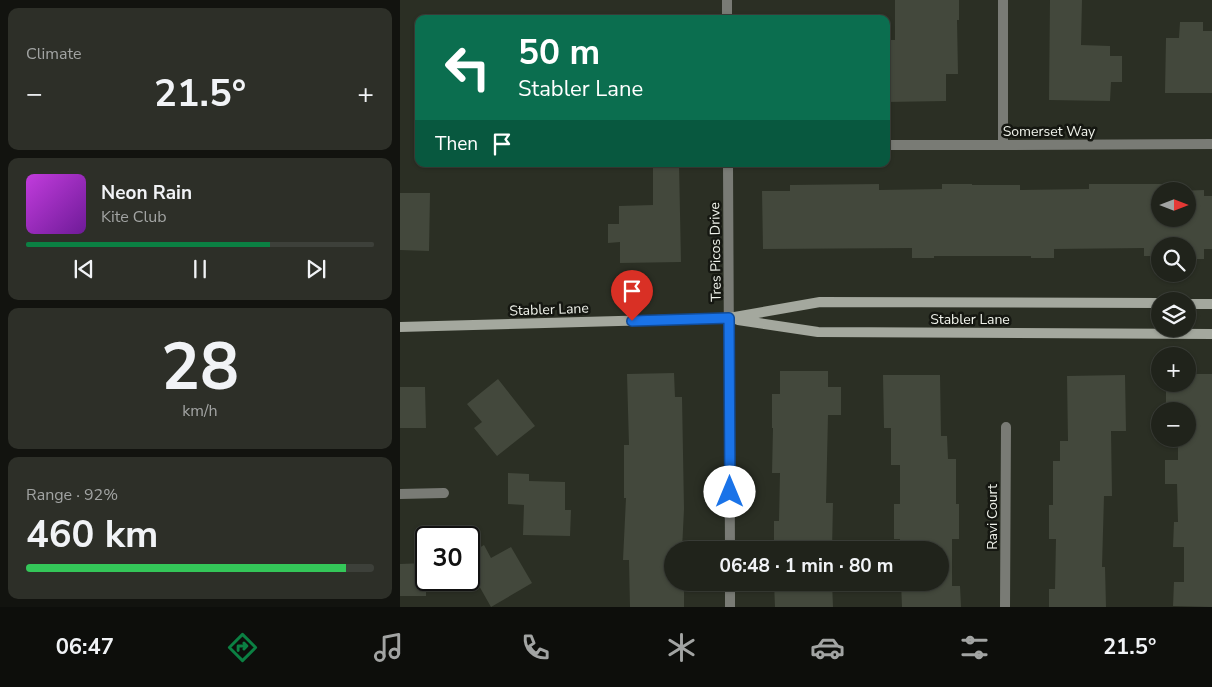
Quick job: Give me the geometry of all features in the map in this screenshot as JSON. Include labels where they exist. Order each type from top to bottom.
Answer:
[{"type":"street","points":[[727,0],[727,15]]},
{"type":"street","points":[[1003,0],[1003,145]]},
{"type":"street","name":"Somerset Way","points":[[890,145],[1212,144]]},
{"type":"street","name":"Tres Picos Drive","points":[[728,167],[730,541]]},
{"type":"street","name":"Stabler Lane","points":[[400,327],[729,318],[820,302],[1151,304]]},
{"type":"street","points":[[1196,304],[1212,304]]},
{"type":"street","name":"Stabler Lane","points":[[729,318],[818,332],[1212,334]]},
{"type":"street","name":"Ravi Court","points":[[1005,607],[1006,427]]},
{"type":"street","points":[[400,494],[444,493]]},
{"type":"street","points":[[730,591],[730,607]]},
{"type":"building","points":[[895,0],[959,0],[959,20],[957,20],[958,74],[946,74],[946,101],[890,102],[890,40],[895,40]]},
{"type":"building","points":[[1050,0],[1082,0],[1081,45],[1110,46],[1110,56],[1122,56],[1122,82],[1111,82],[1110,101],[1049,100]]},
{"type":"building","points":[[1180,22],[1203,22],[1203,31],[1212,31],[1212,93],[1165,93],[1166,38],[1179,38]]},
{"type":"building","points":[[653,167],[679,167],[681,262],[620,263],[620,242],[608,243],[608,224],[619,224],[619,206],[653,205]]},
{"type":"building","points":[[879,184],[879,190],[942,189],[942,184],[1020,185],[1020,190],[1089,189],[1089,184],[1151,184],[1151,228],[1196,228],[1196,190],[1204,190],[1204,196],[1212,196],[1212,249],[1204,249],[1204,259],[1196,259],[1196,237],[1151,237],[1151,256],[1144,256],[1144,248],[1054,249],[1054,258],[1031,258],[1031,256],[934,256],[934,258],[912,258],[912,248],[763,249],[762,191],[790,191],[790,185]]},
{"type":"building","points":[[400,193],[430,193],[429,251],[400,250]]},
{"type":"building","points":[[780,371],[828,371],[828,387],[841,387],[841,415],[828,415],[826,503],[833,503],[832,541],[774,541],[774,521],[779,521],[780,473],[772,473],[772,394],[780,394]]},
{"type":"building","points":[[674,373],[675,397],[682,397],[684,509],[682,541],[664,541],[664,591],[684,591],[684,607],[630,607],[629,560],[623,560],[626,498],[624,498],[624,445],[629,445],[627,374]]},
{"type":"building","points":[[1196,374],[1212,374],[1212,607],[1173,606],[1174,582],[1184,582],[1184,547],[1173,547],[1174,522],[1178,522],[1177,484],[1165,484],[1165,460],[1178,460],[1178,447],[1196,447],[1196,402],[1166,402],[1166,392],[1196,392]]},
{"type":"building","points":[[883,375],[940,375],[941,436],[947,436],[948,459],[956,459],[956,504],[959,504],[959,539],[952,539],[952,586],[960,586],[961,607],[902,607],[901,591],[949,591],[949,541],[900,541],[900,539],[894,539],[894,504],[900,504],[900,465],[891,465],[891,428],[884,428]]},
{"type":"building","points":[[1125,375],[1126,431],[1111,431],[1112,496],[1104,496],[1102,567],[1105,567],[1106,607],[1049,607],[1049,589],[1055,589],[1056,539],[1049,539],[1049,505],[1053,505],[1053,461],[1060,461],[1060,441],[1068,441],[1067,376]]},
{"type":"building","points":[[498,379],[535,426],[497,456],[474,428],[482,422],[467,404]]},
{"type":"building","points":[[400,387],[425,387],[426,428],[400,428]]},
{"type":"building","points":[[508,473],[529,474],[529,481],[565,482],[565,510],[571,510],[570,536],[523,535],[524,505],[508,504]]},
{"type":"building","points":[[484,545],[491,558],[511,547],[532,583],[491,607],[480,588],[480,547]]},
{"type":"building","points":[[415,563],[415,591],[426,591],[426,596],[400,596],[400,564]]},
{"type":"building","points":[[774,591],[832,591],[833,607],[775,607]]},
{"type":"route","points":[[632,321],[729,318],[730,492]]}]
